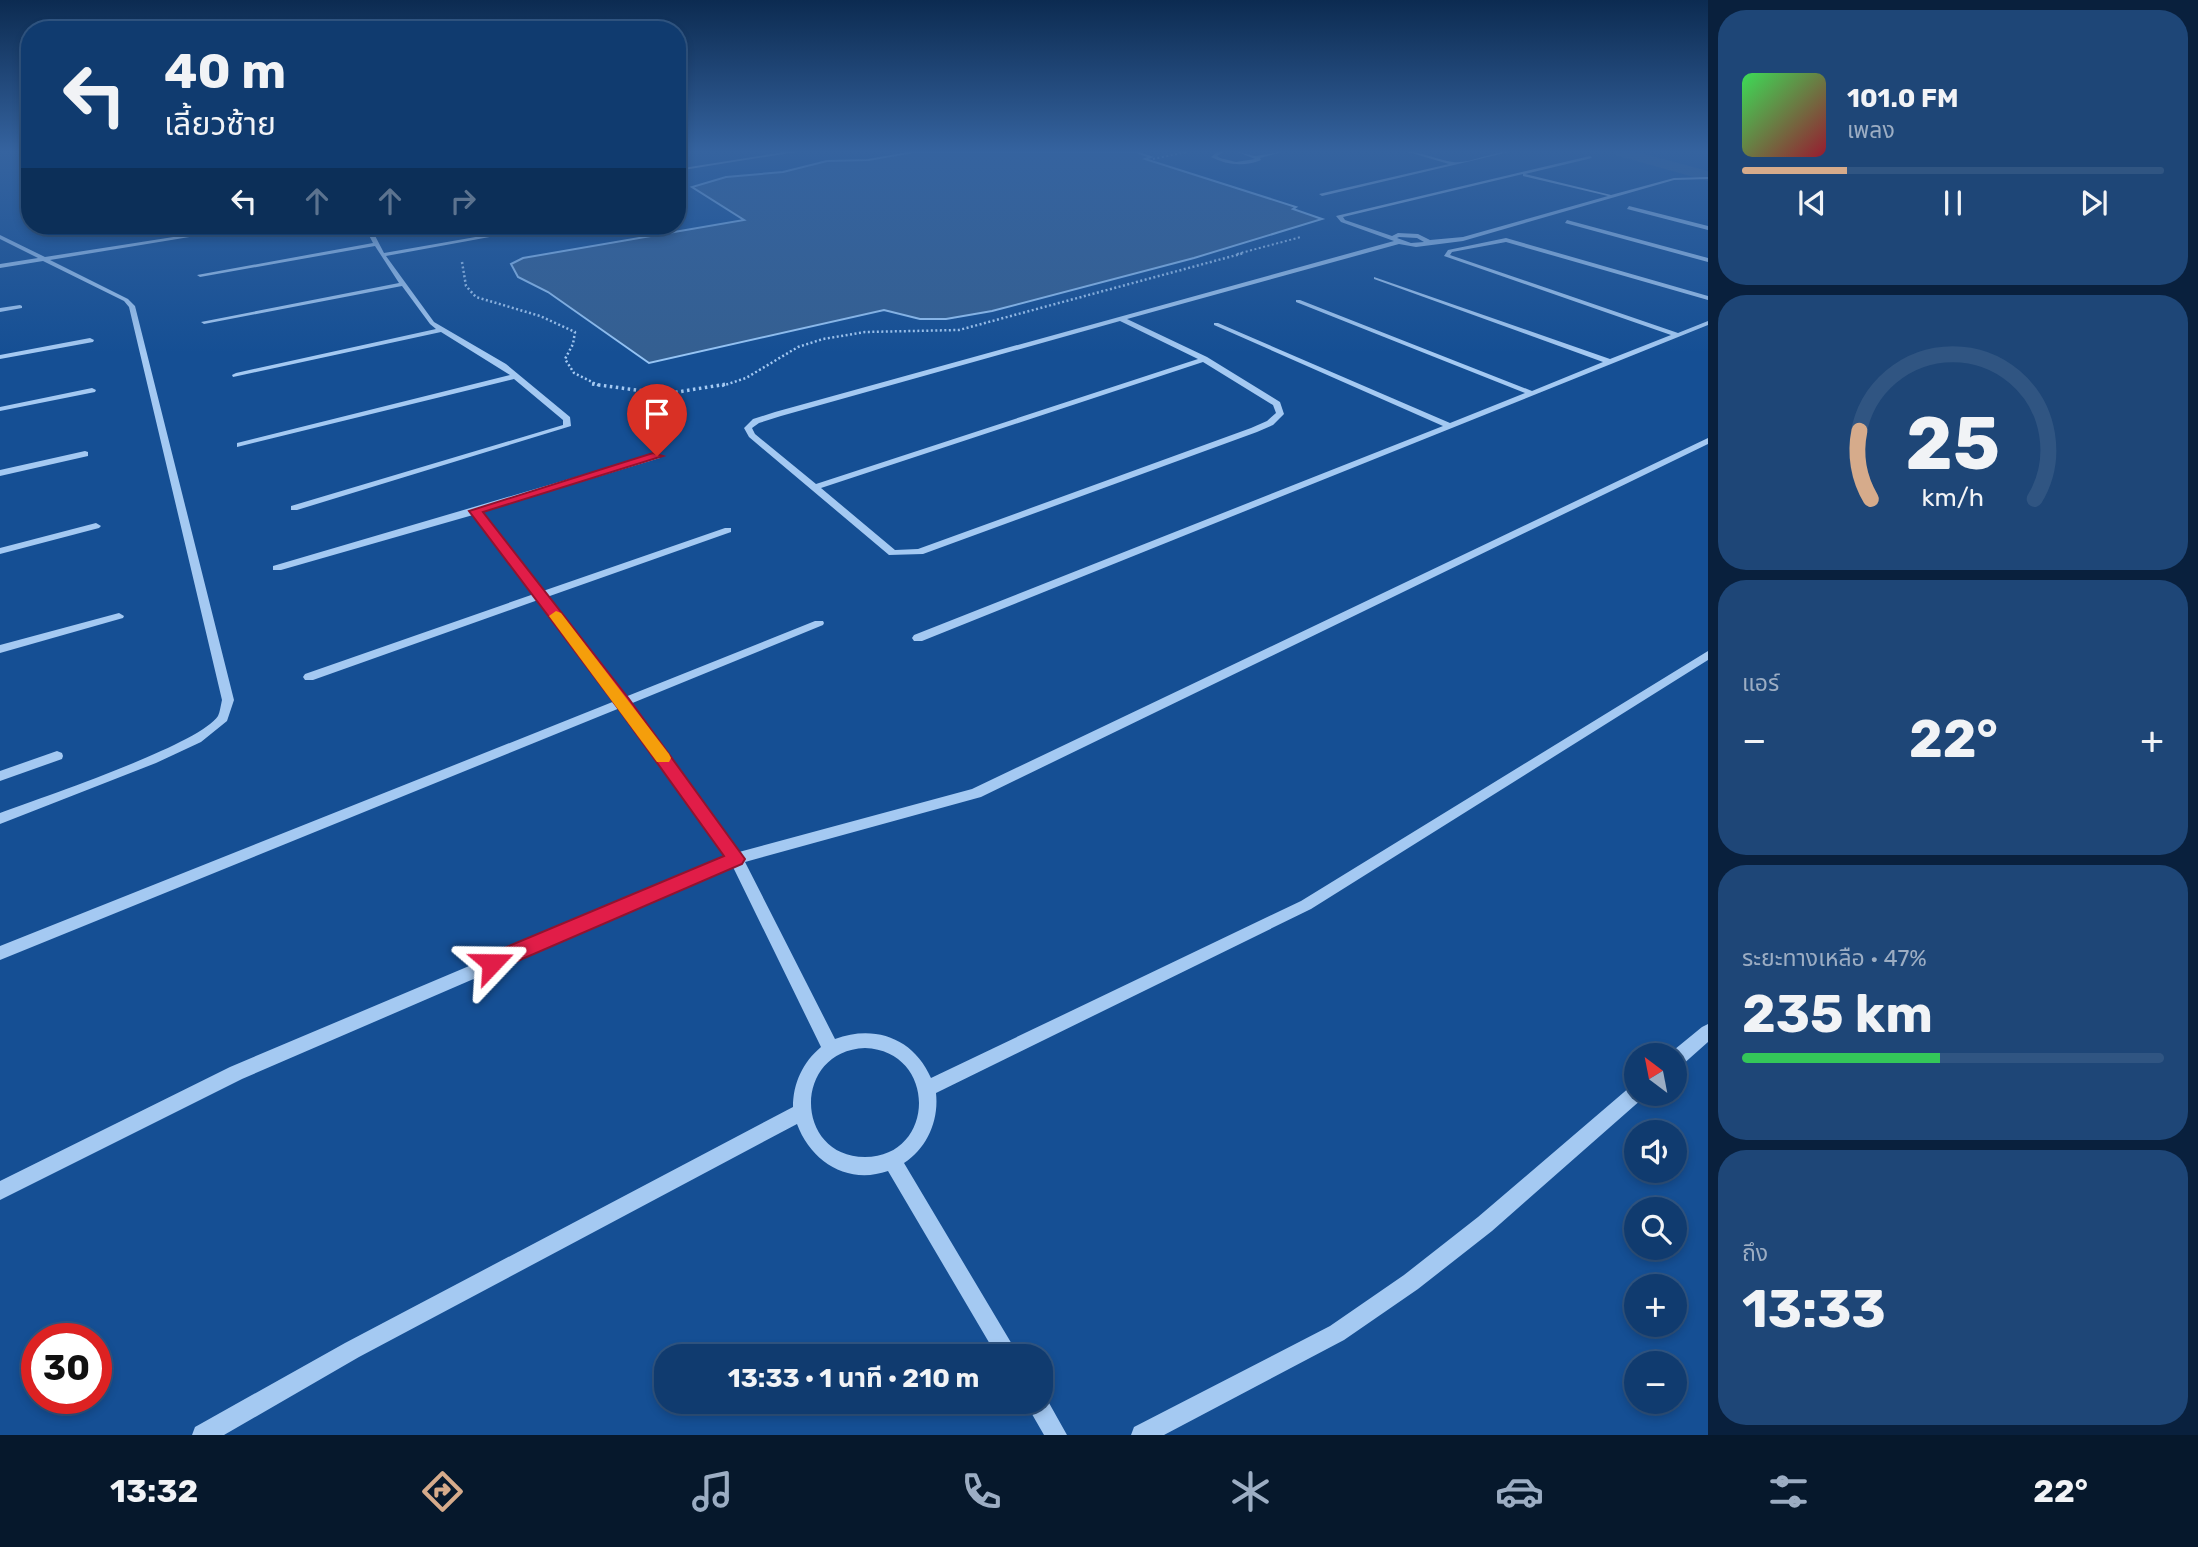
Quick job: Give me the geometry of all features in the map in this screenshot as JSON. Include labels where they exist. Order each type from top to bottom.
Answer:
[{"type":"street","points":[[1341,219],[1396,240]]},
{"type":"street","points":[[1396,240],[1398,234],[1411,235],[1429,242],[1463,239],[1532,219]]},
{"type":"street","points":[[1672,219],[1708,228]]},
{"type":"street","points":[[1567,222],[1708,260]]},
{"type":"street","points":[[0,258],[155,235]]},
{"type":"street","points":[[0,266],[196,235]]},
{"type":"street","points":[[294,508],[567,426],[567,419],[516,376],[432,323],[382,255],[372,235]]},
{"type":"street","points":[[382,255],[495,235]]},
{"type":"street","points":[[0,237],[126,300],[132,306],[228,700],[223,718],[197,739],[151,760],[0,818]]},
{"type":"street","points":[[1121,319],[1204,359],[1277,404],[1280,414],[1270,423],[1254,430],[919,552],[893,554],[752,435],[748,428],[755,421],[778,414],[1396,240]]},
{"type":"street","points":[[1678,335],[1447,256],[1450,251],[1489,241],[1506,240],[1708,298]]},
{"type":"street","points":[[200,275],[378,244]]},
{"type":"street","points":[[1376,278],[1610,362]]},
{"type":"street","points":[[204,322],[404,284]]},
{"type":"street","points":[[1298,301],[1531,393]]},
{"type":"street","points":[[0,310],[20,307]]},
{"type":"street","points":[[918,638],[1708,323]]},
{"type":"street","points":[[1216,324],[1450,426]]},
{"type":"street","points":[[236,375],[444,329]]},
{"type":"street","points":[[0,357],[90,340]]},
{"type":"street","points":[[814,487],[1204,359]]},
{"type":"street","points":[[240,445],[516,376]]},
{"type":"street","points":[[0,409],[92,390]]},
{"type":"street","points":[[0,1191],[236,1073],[736,859],[976,793],[1708,441]]},
{"type":"street","points":[[0,473],[85,454]]},
{"type":"street","points":[[277,568],[657,456]]},
{"type":"street","points":[[475,511],[623,703],[736,859],[831,1049]]},
{"type":"street","points":[[0,551],[96,526]]},
{"type":"street","points":[[309,677],[728,530]]},
{"type":"street","points":[[0,649],[119,616]]},
{"type":"street","points":[[0,953],[819,623]]},
{"type":"street","points":[[928,1088],[1306,905],[1708,654]]},
{"type":"street","points":[[0,776],[57,755]]},
{"type":"street","points":[[1687,1050],[1708,1032]]},
{"type":"street","points":[[853,1041],[877,1041],[899,1049],[916,1066],[928,1088],[929,1112],[920,1136],[903,1155],[878,1165],[852,1165],[828,1155],[810,1136],[801,1112],[803,1088],[813,1065],[831,1049],[853,1041]]},
{"type":"street","points":[[1142,1435],[1337,1333],[1411,1282],[1485,1224],[1624,1103]]},
{"type":"street","points":[[203,1435],[352,1350],[801,1112]]},
{"type":"street","points":[[892,1160],[1002,1344]]},
{"type":"street","points":[[1043,1414],[1056,1435]]},
{"type":"path","points":[[453,260],[463,262],[466,267],[464,281],[469,292],[490,303],[558,322],[575,332],[573,344],[565,359],[574,373],[594,385],[665,394],[715,388],[746,378],[798,347],[823,339],[865,332],[959,330],[1301,237]]},
{"type":"water","points":[[1322,219],[1194,258],[992,311],[946,319],[920,319],[884,310],[649,363],[548,292],[518,277],[511,264],[523,258],[657,235],[686,235],[686,230],[744,220]]},
{"type":"slow traffic","points":[[556,616],[663,758]]},
{"type":"route","points":[[492,963],[736,859],[623,703],[475,511],[657,456]]}]
